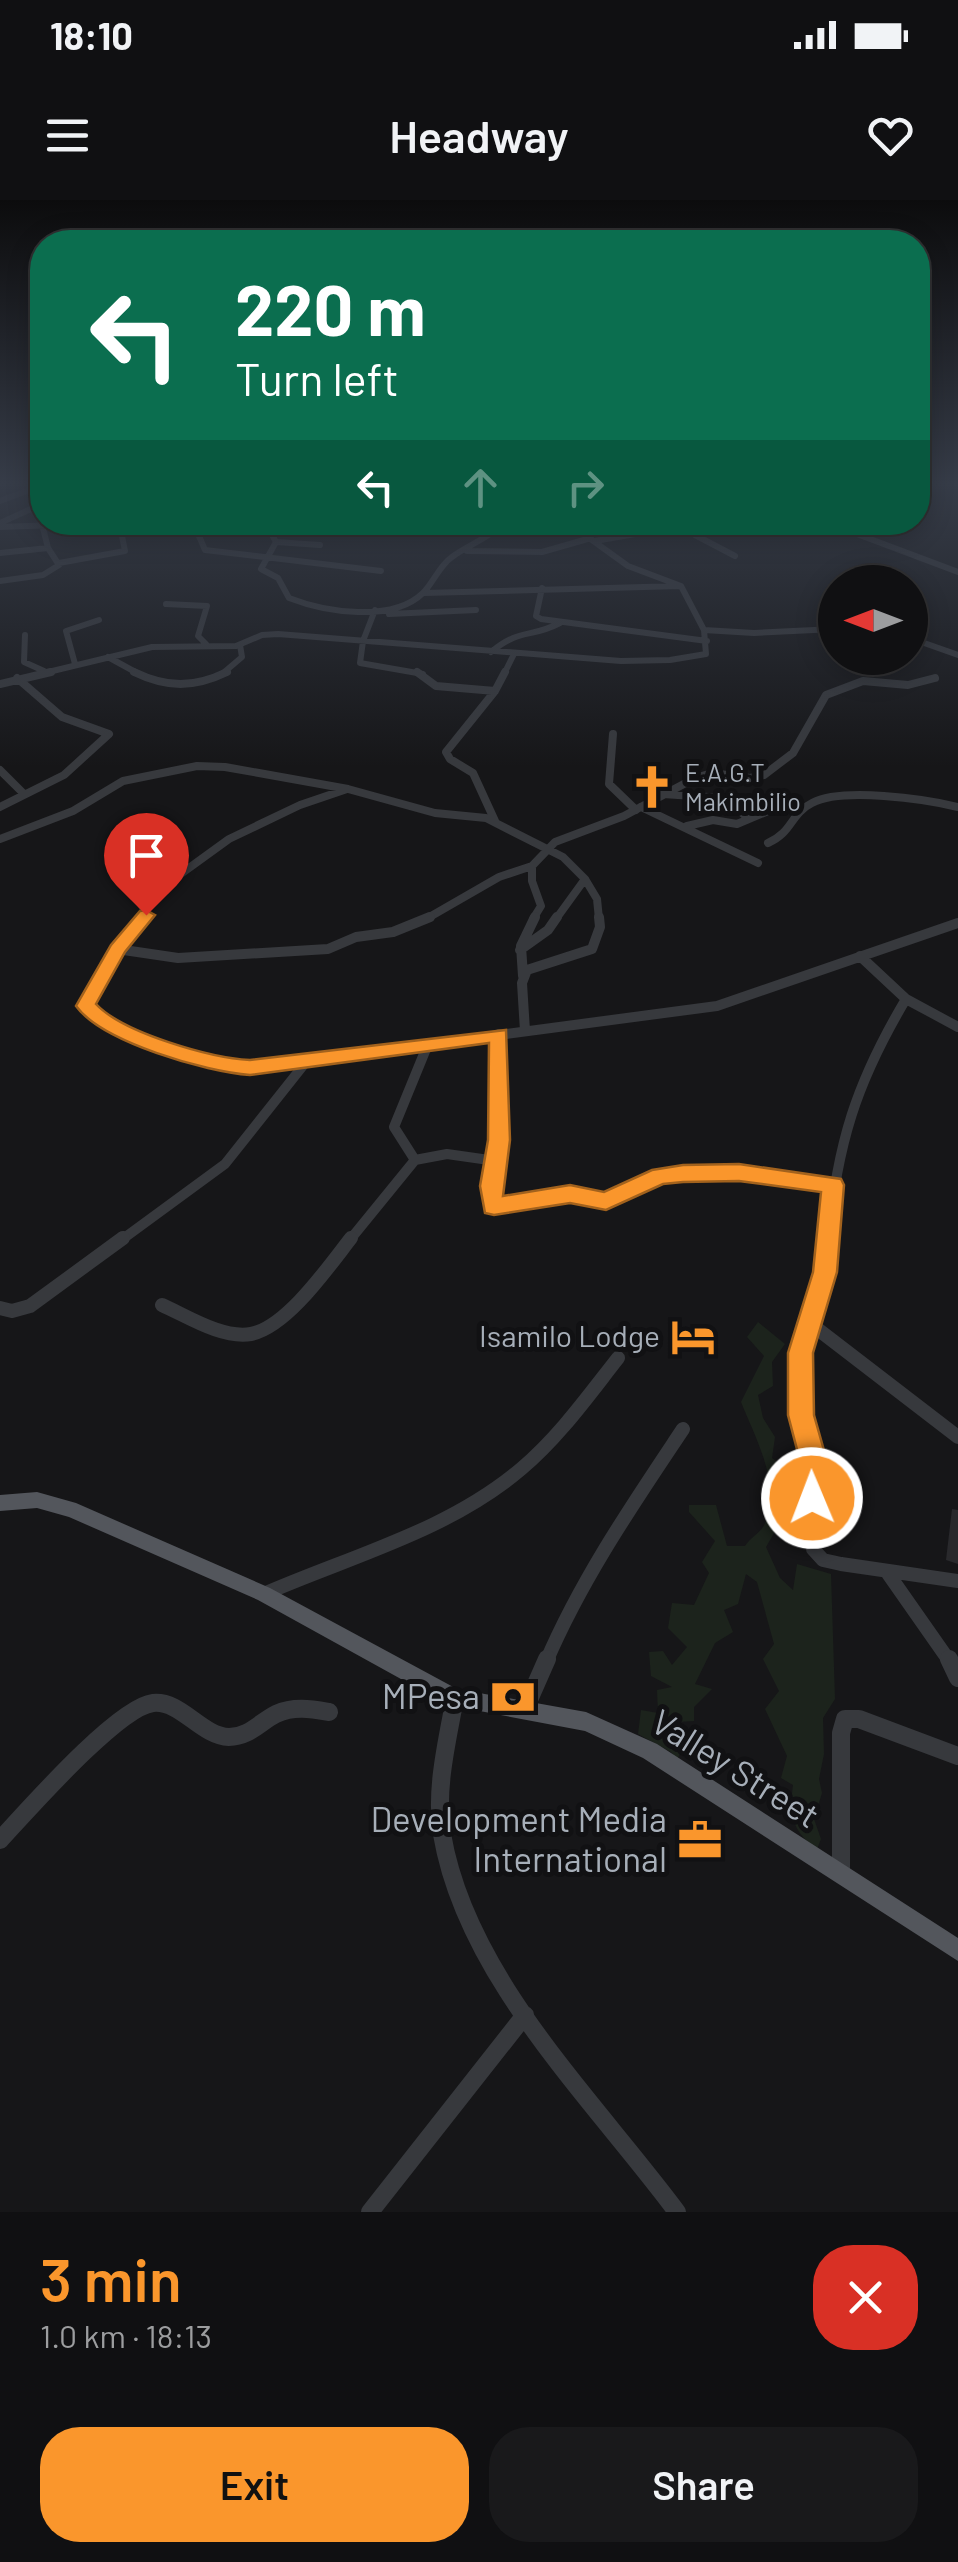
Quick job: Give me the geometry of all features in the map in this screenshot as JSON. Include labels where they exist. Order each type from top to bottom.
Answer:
[{"type":"main road","name":"Valley Street","points":[[0,1503],[36,1500],[70,1509],[264,1594],[454,1698],[586,1722],[650,1751],[958,1950]]},
{"type":"street","points":[[279,580],[294,601],[375,612],[476,610]]},
{"type":"street","points":[[375,612],[403,606],[424,593],[432,580]]},
{"type":"street","points":[[0,684],[165,645],[240,645],[256,637],[278,634],[514,654],[670,660],[704,655],[708,641],[704,630],[680,586],[664,580]]},
{"type":"street","points":[[424,593],[680,586]]},
{"type":"street","points":[[542,588],[536,618],[708,641]]},
{"type":"street","points":[[166,604],[208,606],[198,636],[206,644]]},
{"type":"street","points":[[375,612],[362,641],[360,663],[423,672],[436,686],[495,691]]},
{"type":"street","points":[[75,664],[66,631],[99,620]]},
{"type":"street","points":[[491,652],[514,633],[542,632],[560,623]]},
{"type":"street","points":[[704,630],[754,633],[818,629]]},
{"type":"street","points":[[25,634],[24,662],[44,671]]},
{"type":"street","points":[[928,644],[958,655]]},
{"type":"street","points":[[108,657],[141,678],[185,688],[232,668],[242,658],[240,645]]},
{"type":"street","points":[[423,672],[433,646]]},
{"type":"street","points":[[496,822],[473,772],[450,759],[446,752],[495,691],[514,654]]},
{"type":"street","points":[[0,807],[23,792],[64,775],[108,734],[62,717],[17,678]]},
{"type":"street","points":[[117,950],[178,958],[328,949],[423,921],[499,877],[532,866],[548,848],[564,838],[639,808],[703,775],[750,778],[764,774],[793,752],[822,699],[832,692],[851,689],[864,681],[917,684],[935,678]]},
{"type":"street","points":[[612,734],[609,784],[639,808],[687,826],[758,863]]},
{"type":"street","points":[[0,840],[74,811],[123,781],[197,766],[226,767],[348,789],[436,813],[476,816],[548,848],[584,879],[600,912],[592,949],[582,955],[534,965],[523,976]]},
{"type":"street","points":[[0,770],[23,792]]},
{"type":"street","points":[[142,902],[229,839],[300,805],[348,789]]},
{"type":"street","points":[[663,794],[724,798],[748,818]]},
{"type":"street","points":[[768,844],[786,835],[798,811],[816,800],[901,795],[958,807]]},
{"type":"street","points":[[476,816],[486,803]]},
{"type":"street","points":[[687,826],[713,820],[738,824],[773,809],[798,811]]},
{"type":"street","points":[[524,1031],[520,950],[526,927],[540,906],[532,866]]},
{"type":"street","points":[[520,950],[548,930],[584,879]]},
{"type":"street","points":[[129,882],[142,902],[144,922],[117,950],[87,1000],[88,1011],[139,1038],[230,1066],[306,1062],[717,1006],[776,989],[958,923]]},
{"type":"street","points":[[860,956],[906,999],[958,1027]]},
{"type":"street","points":[[906,999],[871,1057],[857,1092],[833,1185],[825,1272],[800,1353],[801,1415],[814,1461],[813,1549],[823,1560],[958,1581]]},
{"type":"street","points":[[499,1034],[496,1161],[491,1186],[494,1206],[570,1194],[606,1202],[660,1176],[683,1174],[739,1173],[833,1185]]},
{"type":"street","points":[[414,1160],[394,1127],[428,1044]]},
{"type":"street","points":[[0,1308],[12,1311],[30,1306],[225,1164],[306,1062]]},
{"type":"street","points":[[162,1305],[235,1332],[266,1330],[308,1291],[414,1160],[447,1154],[496,1161]]},
{"type":"street","points":[[811,1324],[958,1437]]},
{"type":"street","points":[[264,1594],[474,1504],[513,1476],[560,1429],[618,1358]]},
{"type":"street","points":[[525,1710],[565,1618],[612,1536],[683,1428]]},
{"type":"street","points":[[887,1572],[946,1654],[958,1678]]},
{"type":"street","points":[[454,1698],[442,1798],[442,1832],[449,1867],[468,1921],[526,2015],[677,2212]]},
{"type":"street","points":[[0,1840],[78,1756],[147,1705],[162,1706],[221,1736],[235,1738],[286,1707],[329,1712]]},
{"type":"street","points":[[841,1874],[844,1720],[860,1719],[958,1756]]},
{"type":"street","points":[[370,2212],[526,2015]]},
{"type":"shaded area","points":[[758,1322],[785,1344],[772,1362],[773,1386],[758,1395],[763,1418],[775,1437],[772,1458],[786,1468],[784,1485],[791,1504],[766,1547],[780,1578],[793,1590],[797,1564],[831,1574],[835,1699],[823,1718],[824,1754],[819,1779],[822,1793],[814,1819],[821,1839],[817,1849],[797,1829],[792,1814],[793,1785],[781,1778],[787,1756],[765,1709],[779,1691],[763,1659],[774,1644],[757,1582],[746,1574],[738,1604],[724,1610],[733,1632],[715,1643],[695,1684],[712,1689],[694,1707],[694,1721],[677,1722],[688,1737],[677,1760],[671,1752],[638,1734],[641,1710],[658,1713],[657,1690],[672,1687],[651,1676],[649,1652],[663,1651],[672,1665],[687,1647],[668,1628],[672,1603],[694,1605],[709,1573],[702,1562],[715,1541],[689,1512],[689,1505],[716,1505],[727,1546],[745,1546],[764,1526],[769,1508],[769,1477],[741,1402],[764,1356],[747,1337]]},
{"type":"building","points":[[952,1509],[958,1510],[958,1564],[946,1560]]},
{"type":"place","name":"E.A.G.T Makimbilio","points":[[652,787]]},
{"type":"place","name":"Isamilo Lodge","points":[[693,1337]]},
{"type":"place","name":"MPesa","points":[[513,1697]]},
{"type":"place","name":"Development Media International","points":[[700,1840]]},
{"type":"route","points":[[146,915],[117,950],[86,1006],[98,1018],[139,1038],[230,1066],[250,1068],[499,1034],[499,1140],[490,1198],[494,1206],[570,1194],[606,1202],[660,1176],[683,1174],[739,1173],[833,1185],[825,1272],[800,1353],[801,1415],[814,1461],[812,1498]]}]
